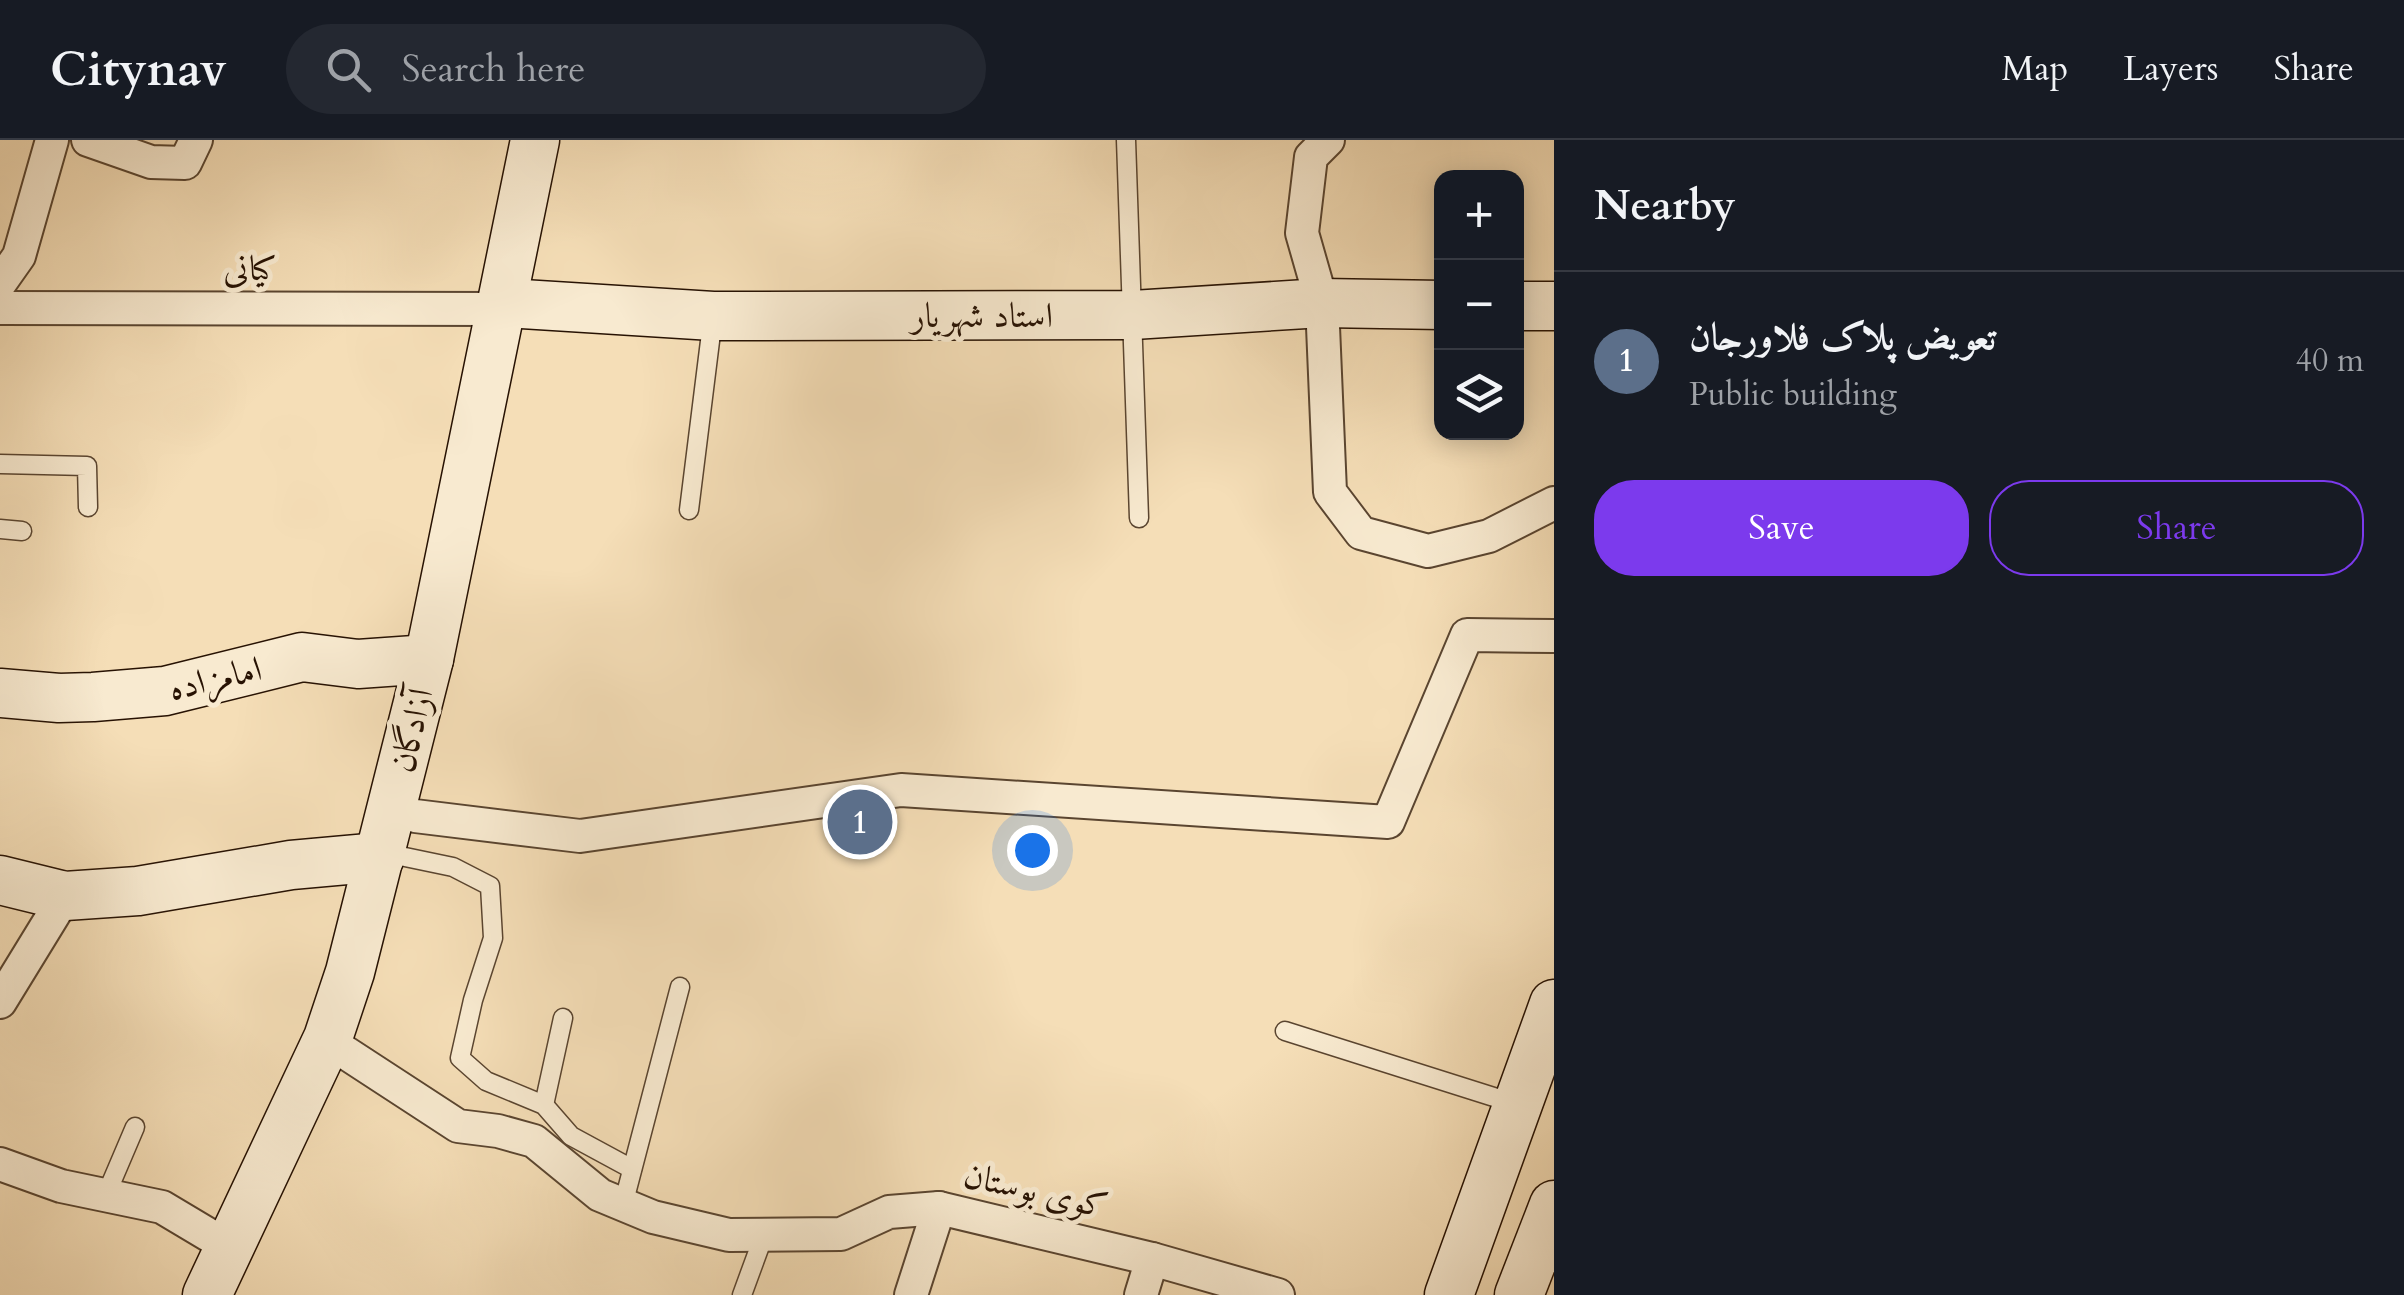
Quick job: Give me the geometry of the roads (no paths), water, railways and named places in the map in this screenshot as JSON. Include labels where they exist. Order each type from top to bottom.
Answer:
[{"type":"main road","name":"آزادگان","points":[[206,1295],[328,1038],[400,843],[511,306],[535,140]]},
{"type":"main road","name":"آزادگان","points":[[240,1295],[344,1051],[393,911],[429,659],[554,140]]},
{"type":"main road","name":"استاد شهریار","points":[[511,306],[713,316],[1132,315],[1322,303],[1434,305]]},
{"type":"main road","points":[[1524,306],[1554,306]]},
{"type":"main road","name":"امامزاده","points":[[0,693],[93,697],[164,691],[302,657],[358,664],[429,659]]},
{"type":"main road","points":[[0,880],[65,896],[138,891],[400,843]]},
{"type":"main road","points":[[1449,1295],[1554,1004]]},
{"type":"main road","points":[[1519,1295],[1554,1204]]},
{"type":"street","points":[[0,283],[19,256],[52,140]]},
{"type":"street","points":[[88,140],[151,162],[185,163],[196,140]]},
{"type":"street","points":[[1328,140],[1310,157],[1302,233],[1322,303],[1330,492],[1360,533],[1428,551],[1489,536],[1554,503]]},
{"type":"street","name":"کیانی","points":[[0,308],[511,306]]},
{"type":"street","points":[[400,843],[580,836],[900,790],[1388,822],[1467,635],[1554,636]]},
{"type":"street","points":[[0,1002],[65,896]]},
{"type":"street","name":"کوی بوستان","points":[[344,1051],[458,1126],[534,1141],[600,1195],[654,1217],[729,1235],[841,1234],[890,1212],[939,1208],[1152,1259],[1278,1295]]},
{"type":"street","points":[[0,1164],[61,1186],[162,1207],[229,1248]]},
{"type":"street","points":[[911,1295],[939,1208]]},
{"type":"street","points":[[1141,1295],[1152,1259]]},
{"type":"lane","points":[[1126,140],[1139,518]]},
{"type":"lane","points":[[689,510],[713,316]]},
{"type":"lane","points":[[0,464],[87,466],[88,507]]},
{"type":"lane","points":[[0,528],[22,531]]},
{"type":"lane","points":[[400,843],[490,886],[493,938],[460,1058],[486,1081],[544,1105],[571,1136],[632,1170]]},
{"type":"lane","points":[[623,1204],[680,987]]},
{"type":"lane","points":[[544,1105],[563,1018]]},
{"type":"lane","points":[[1285,1030],[1517,1104]]},
{"type":"lane","points":[[106,1195],[135,1127]]},
{"type":"lane","points":[[742,1295],[764,1235]]},
{"type":"place","name":"تعویض پلاک فلاورجان","points":[[860,822]]}]
